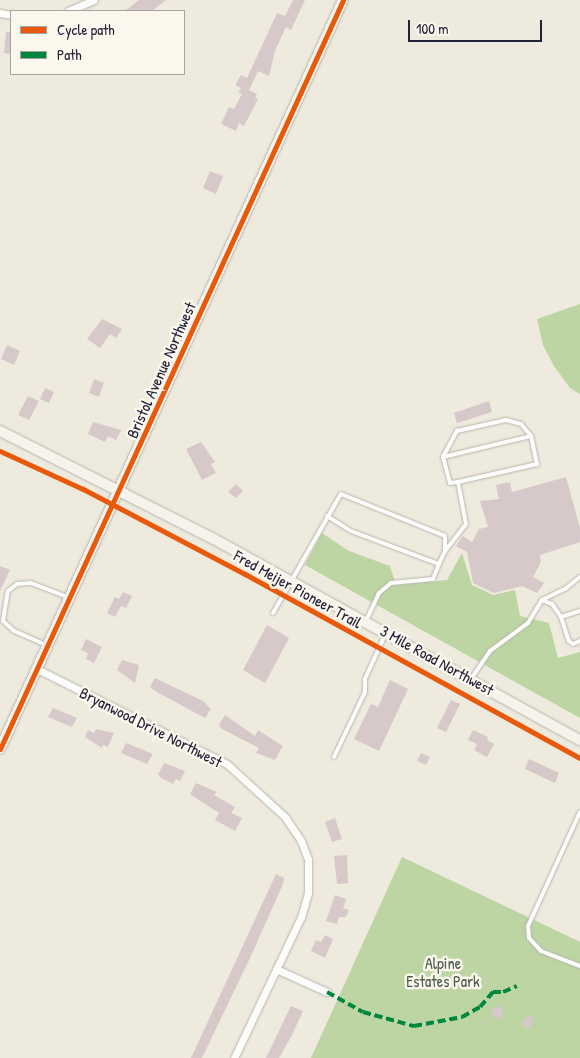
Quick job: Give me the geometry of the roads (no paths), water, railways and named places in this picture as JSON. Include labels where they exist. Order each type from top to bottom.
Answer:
[{"type":"street","points":[[70,10],[94,0]]},
{"type":"street","name":"Bristol Avenue Northwest","points":[[0,750],[343,0]]},
{"type":"street","name":"3 Mile Road Northwest","points":[[0,431],[119,490],[292,581],[580,740]]},
{"type":"street","name":"Bryanwood Drive Northwest","points":[[37,669],[226,764],[285,817],[301,841],[308,859],[310,878],[301,917],[234,1058]]},
{"type":"street","points":[[276,969],[326,992]]},
{"type":"lane","points":[[506,420],[521,424],[531,436],[537,464],[450,483],[443,457],[445,447],[457,431],[506,420]]},
{"type":"lane","points":[[443,457],[531,436]]},
{"type":"lane","points":[[366,621],[379,593],[391,583],[433,579],[446,551],[466,524],[458,482]]},
{"type":"lane","points":[[274,613],[341,494],[350,495],[445,536],[446,551]]},
{"type":"lane","points":[[328,516],[351,531],[439,564]]},
{"type":"lane","points":[[471,679],[490,651],[528,623],[542,600],[565,589],[580,577]]},
{"type":"lane","points":[[48,646],[7,626],[2,614],[8,591],[17,584],[31,583],[70,598]]},
{"type":"lane","points":[[542,600],[552,604],[561,617],[568,641],[573,644],[580,641]]},
{"type":"lane","points":[[561,617],[580,611]]},
{"type":"lane","points":[[334,758],[365,692],[365,679],[386,633]]},
{"type":"lane","points":[[580,812],[528,926],[528,938],[541,951],[580,966]]},
{"type":"park label","name":"Alpine Estates Park","points":[[443,972]]}]
